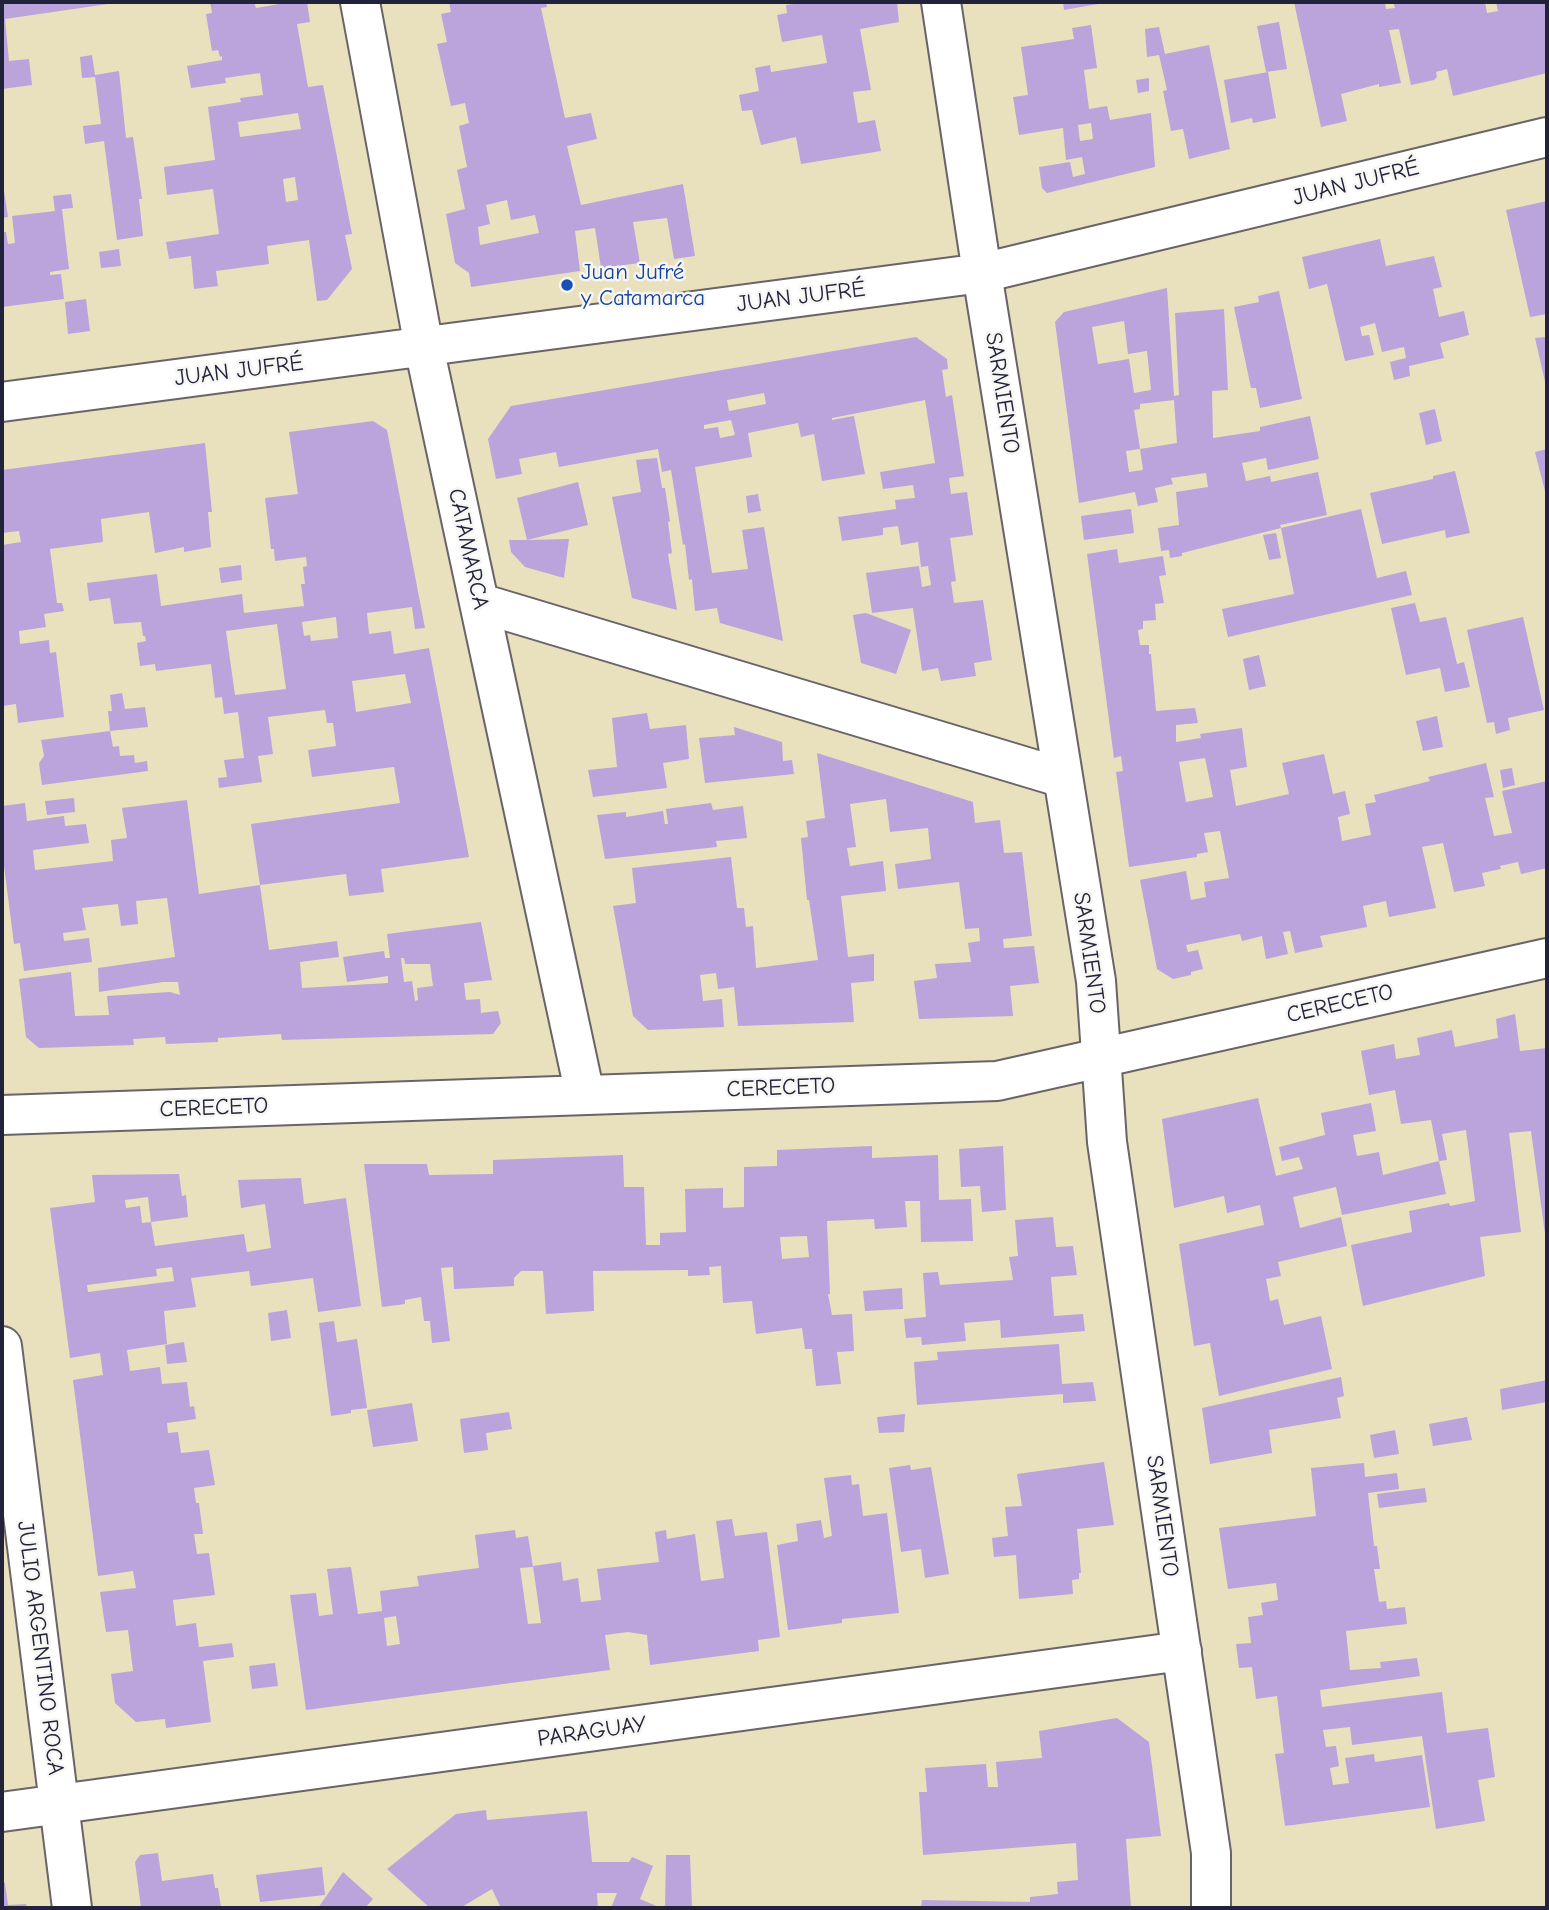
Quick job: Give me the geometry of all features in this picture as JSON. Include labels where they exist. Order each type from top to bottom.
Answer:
[{"type":"street","name":"CATAMARCA","points":[[360,2],[424,347],[585,1095]]},
{"type":"street","name":"SARMIENTO","points":[[941,2],[1096,981],[1107,1142],[1211,1853],[1211,1908]]},
{"type":"street","name":"JUAN JUFRÉ","points":[[2,402],[982,273],[1547,137]]},
{"type":"street","points":[[480,603],[1063,778]]},
{"type":"street","name":"CERECETO","points":[[2,1115],[997,1081],[1547,958]]},
{"type":"street","name":"JULIO ARGENTINO ROCA","points":[[2,1346],[72,1908]]},
{"type":"street","name":"PARAGUAY","points":[[2,1812],[1182,1651]]},
{"type":"building","points":[[2,2],[115,3],[5,19],[9,61],[29,59],[32,85],[2,89]]},
{"type":"building","points":[[210,2],[254,2],[256,8],[307,2],[310,22],[297,24],[308,87],[323,85],[352,234],[345,235],[352,269],[327,300],[317,301],[309,240],[267,246],[269,264],[216,271],[218,286],[194,289],[191,256],[169,259],[166,242],[219,234],[213,189],[167,195],[164,167],[215,160],[208,107],[241,102],[240,98],[263,95],[260,73],[225,78],[226,83],[191,88],[187,66],[222,60],[218,50],[212,51],[206,14],[212,13]],"holes":[[[298,113],[301,129],[240,137],[238,122]],[[295,177],[298,200],[286,202],[283,179]]]},
{"type":"building","points":[[449,2],[546,2],[547,7],[541,8],[565,118],[591,113],[597,139],[567,146],[581,205],[683,184],[695,256],[674,259],[667,218],[633,222],[640,263],[601,268],[595,228],[575,231],[580,271],[471,287],[469,273],[455,263],[446,214],[465,209],[457,170],[467,167],[459,126],[469,123],[465,103],[451,106],[437,44],[447,42],[441,14],[451,12]],"holes":[[[507,200],[511,220],[535,215],[539,233],[480,245],[478,227],[490,224],[486,205]]]},
{"type":"building","points":[[809,2],[897,2],[899,22],[860,29],[871,90],[853,92],[858,123],[875,120],[881,151],[801,164],[796,137],[761,145],[752,110],[742,111],[739,95],[759,91],[755,68],[770,65],[771,72],[827,63],[822,35],[782,42],[777,15],[787,13],[786,5]]},
{"type":"building","points":[[1063,2],[1097,2],[1098,4],[1064,10]]},
{"type":"building","points":[[1294,2],[1385,2],[1386,9],[1395,8],[1393,2],[1485,2],[1487,13],[1498,11],[1496,2],[1547,2],[1547,73],[1453,96],[1447,69],[1436,72],[1437,77],[1434,80],[1411,85],[1399,29],[1389,30],[1401,83],[1379,87],[1379,84],[1341,94],[1347,121],[1321,127]]},
{"type":"building","points":[[1279,22],[1287,69],[1266,72],[1257,26]]},
{"type":"building","points":[[1091,25],[1097,68],[1084,70],[1089,109],[1107,106],[1110,120],[1151,113],[1155,167],[1047,193],[1042,188],[1039,167],[1070,162],[1073,177],[1085,174],[1082,157],[1066,160],[1063,128],[1019,135],[1013,97],[1028,95],[1021,47],[1074,39],[1072,28]],"holes":[[[1091,123],[1093,139],[1080,141],[1078,125]]]},
{"type":"building","points":[[1159,27],[1165,54],[1209,45],[1230,149],[1189,159],[1183,129],[1171,131],[1163,91],[1167,90],[1159,55],[1147,57],[1145,29]]},
{"type":"building","points":[[92,55],[95,75],[119,71],[126,138],[133,137],[142,199],[139,199],[143,236],[117,240],[104,141],[85,144],[83,126],[101,124],[95,77],[82,78],[80,57]]},
{"type":"building","points":[[1268,72],[1276,118],[1253,123],[1252,118],[1231,123],[1224,80]]},
{"type":"building","points":[[1149,78],[1149,91],[1138,93],[1136,80]]},
{"type":"building","points":[[2,184],[8,217],[2,218]]},
{"type":"building","points":[[71,194],[73,208],[62,209],[69,269],[50,272],[50,275],[61,274],[64,299],[2,307],[2,232],[6,232],[8,244],[15,243],[12,216],[55,211],[53,196]]},
{"type":"building","points":[[1547,201],[1547,314],[1530,317],[1506,210]]},
{"type":"building","points":[[1380,239],[1386,266],[1434,256],[1442,287],[1433,289],[1439,317],[1464,311],[1469,335],[1440,343],[1444,358],[1409,366],[1410,376],[1394,380],[1390,362],[1406,358],[1404,347],[1382,352],[1375,323],[1360,327],[1362,336],[1369,335],[1374,355],[1345,361],[1327,284],[1309,289],[1302,257]]},
{"type":"building","points":[[119,249],[121,266],[101,268],[99,252]]},
{"type":"building","points":[[1167,288],[1174,396],[1179,395],[1175,313],[1224,309],[1228,390],[1212,391],[1213,438],[1260,431],[1260,427],[1310,416],[1319,459],[1268,470],[1266,458],[1242,463],[1246,481],[1270,476],[1271,482],[1318,472],[1327,515],[1280,525],[1281,528],[1170,558],[1169,550],[1161,551],[1158,528],[1179,525],[1176,492],[1208,487],[1206,473],[1171,478],[1173,484],[1155,488],[1158,502],[1138,506],[1135,492],[1079,503],[1055,322],[1064,312]],"holes":[[[1124,321],[1128,354],[1147,351],[1151,390],[1134,393],[1129,359],[1098,364],[1092,327]],[[1174,400],[1177,443],[1140,449],[1134,410],[1140,409],[1140,404]],[[1140,449],[1143,470],[1129,472],[1126,451]]]},
{"type":"building","points":[[1279,291],[1302,399],[1260,408],[1256,388],[1251,388],[1234,307],[1259,302],[1258,296]]},
{"type":"building","points":[[86,299],[90,331],[68,334],[65,302]]},
{"type":"building","points":[[916,337],[947,359],[948,369],[942,370],[946,397],[952,395],[964,476],[949,478],[951,494],[967,492],[973,535],[950,538],[956,581],[951,582],[954,603],[983,600],[992,660],[974,663],[976,676],[941,681],[938,668],[922,671],[913,608],[872,613],[866,573],[919,566],[922,587],[931,585],[928,566],[921,567],[918,542],[901,545],[898,526],[883,528],[883,535],[842,541],[838,517],[896,509],[895,500],[915,498],[913,485],[883,489],[880,472],[935,463],[925,400],[832,418],[854,416],[865,474],[822,481],[814,434],[801,437],[798,423],[748,433],[752,457],[695,467],[712,573],[748,569],[742,530],[764,527],[783,641],[720,623],[717,608],[695,611],[692,579],[689,580],[671,470],[662,472],[658,449],[559,467],[556,452],[519,459],[522,474],[496,479],[488,439],[511,406]],"holes":[[[764,393],[766,404],[729,411],[727,400]],[[731,420],[735,435],[720,438],[718,427],[704,429],[704,425]]]},
{"type":"building","points":[[1545,337],[1547,348],[1546,386],[1535,338]]},
{"type":"building","points":[[1435,409],[1442,441],[1426,445],[1419,413]]},
{"type":"building","points":[[373,421],[387,430],[425,628],[415,629],[412,607],[367,613],[369,634],[391,631],[394,654],[429,648],[469,857],[381,869],[384,892],[349,896],[346,874],[260,885],[251,824],[400,803],[394,767],[312,777],[308,750],[336,746],[333,723],[327,723],[325,710],[268,717],[273,754],[258,756],[262,782],[219,788],[218,778],[227,777],[224,760],[244,758],[238,712],[224,714],[222,697],[215,698],[211,664],[156,671],[155,664],[140,666],[137,643],[146,641],[141,622],[114,624],[110,598],[89,601],[87,583],[157,574],[161,606],[242,594],[244,613],[304,606],[301,584],[305,584],[303,567],[307,566],[306,557],[275,561],[265,498],[298,494],[289,432]],"holes":[[[336,617],[338,638],[311,641],[310,635],[304,636],[302,622]],[[277,624],[286,689],[235,695],[226,631]],[[405,674],[411,703],[356,712],[352,681]]]},
{"type":"building","points":[[205,443],[212,512],[208,512],[211,547],[184,552],[184,547],[155,553],[149,512],[101,519],[103,542],[50,549],[57,603],[62,603],[64,611],[44,614],[46,627],[19,631],[20,644],[49,640],[50,653],[56,652],[64,717],[18,723],[16,704],[2,706],[2,545],[21,542],[19,531],[2,533],[2,470]]},
{"type":"building","points":[[1547,449],[1547,495],[1546,495],[1535,452]]},
{"type":"building","points":[[657,458],[670,521],[672,553],[668,554],[677,610],[632,598],[612,497],[641,492],[636,460]]},
{"type":"building","points":[[1455,471],[1470,533],[1446,538],[1445,530],[1382,544],[1370,493],[1433,479],[1433,476]]},
{"type":"building","points":[[578,482],[588,525],[527,540],[517,498]]},
{"type":"building","points":[[758,494],[761,511],[748,513],[746,496]]},
{"type":"building","points":[[1131,509],[1134,533],[1084,540],[1081,516]]},
{"type":"building","points":[[1361,509],[1377,578],[1406,571],[1412,595],[1228,637],[1222,609],[1294,594],[1281,528]]},
{"type":"building","points":[[1276,533],[1281,558],[1269,560],[1263,535]]},
{"type":"building","points":[[569,539],[564,578],[525,567],[511,552],[509,540]]},
{"type":"building","points":[[1117,549],[1119,563],[1163,556],[1166,575],[1159,576],[1164,603],[1155,604],[1156,620],[1143,621],[1143,629],[1138,630],[1140,645],[1149,645],[1151,654],[1156,711],[1195,708],[1198,723],[1176,725],[1176,742],[1201,738],[1200,734],[1242,728],[1247,767],[1230,770],[1236,806],[1289,794],[1282,763],[1324,754],[1333,794],[1345,791],[1350,814],[1338,817],[1342,841],[1371,835],[1365,804],[1376,802],[1374,795],[1430,781],[1428,777],[1486,763],[1494,797],[1485,798],[1494,836],[1512,833],[1502,791],[1547,781],[1547,868],[1521,874],[1518,862],[1500,866],[1501,869],[1482,873],[1485,886],[1454,892],[1443,843],[1422,847],[1436,908],[1389,917],[1386,901],[1363,906],[1367,927],[1320,936],[1323,947],[1295,953],[1290,931],[1283,932],[1288,954],[1266,959],[1262,936],[1242,941],[1240,934],[1186,945],[1188,952],[1198,950],[1203,969],[1191,972],[1191,975],[1173,979],[1157,969],[1140,880],[1186,871],[1191,900],[1206,897],[1204,882],[1229,878],[1220,831],[1204,833],[1208,852],[1197,854],[1197,857],[1129,867],[1116,772],[1123,771],[1121,756],[1114,758],[1087,554]],"holes":[[[1205,758],[1213,797],[1186,802],[1179,762]]]},
{"type":"building","points":[[241,565],[242,580],[221,583],[219,568]]},
{"type":"building","points":[[1415,603],[1420,622],[1446,617],[1457,664],[1464,662],[1470,687],[1445,692],[1440,668],[1406,675],[1391,608]]},
{"type":"building","points":[[866,613],[911,630],[896,674],[861,663],[853,615]]},
{"type":"building","points":[[1523,617],[1544,710],[1508,718],[1510,730],[1496,734],[1494,722],[1487,723],[1467,630]]},
{"type":"building","points":[[1259,655],[1266,686],[1249,690],[1243,659]]},
{"type":"building","points":[[122,693],[125,709],[145,707],[148,727],[110,731],[110,695]]},
{"type":"building","points":[[647,713],[650,729],[686,725],[689,759],[663,763],[667,788],[593,797],[588,770],[617,767],[612,718]]},
{"type":"building","points":[[1437,716],[1443,747],[1423,751],[1416,721]]},
{"type":"building","points":[[734,727],[782,742],[783,761],[792,760],[794,774],[705,783],[699,738],[735,735]]},
{"type":"building","points":[[110,731],[113,747],[119,746],[120,756],[134,755],[135,763],[147,761],[148,771],[42,785],[39,763],[44,756],[41,740]]},
{"type":"building","points":[[817,753],[973,802],[975,823],[1000,820],[1004,853],[1022,852],[1032,936],[1003,939],[1004,948],[1034,946],[1039,983],[1010,986],[1013,1016],[919,1019],[914,981],[937,978],[935,964],[971,962],[968,943],[980,941],[979,928],[965,929],[959,882],[898,889],[895,864],[931,859],[928,828],[890,832],[886,799],[850,804],[856,847],[847,848],[850,866],[883,861],[886,891],[841,896],[848,957],[874,954],[874,981],[851,983],[854,1022],[738,1026],[734,987],[718,989],[716,973],[700,975],[703,1001],[722,999],[724,1027],[648,1030],[633,1016],[613,906],[636,903],[632,868],[731,857],[737,908],[744,908],[746,927],[753,926],[756,968],[818,960],[807,900],[801,838],[808,837],[806,821],[825,818]]},
{"type":"building","points":[[1512,768],[1515,785],[1503,788],[1500,770]]},
{"type":"building","points":[[74,798],[75,812],[47,815],[45,801]]},
{"type":"building","points":[[187,800],[199,894],[260,885],[269,950],[337,941],[339,957],[300,962],[302,988],[388,983],[388,976],[347,982],[343,957],[384,951],[385,958],[390,958],[387,934],[481,922],[492,980],[464,983],[466,1000],[480,999],[481,1013],[498,1011],[501,1023],[493,1034],[282,1040],[281,1034],[218,1038],[218,1042],[166,1044],[165,1037],[133,1039],[134,1045],[39,1048],[26,1037],[19,979],[71,972],[75,1016],[109,1015],[107,996],[170,992],[180,995],[178,982],[99,992],[98,968],[175,957],[167,898],[136,901],[138,924],[121,926],[118,904],[82,908],[86,930],[63,933],[64,941],[89,938],[92,962],[24,971],[20,943],[14,944],[2,850],[2,806],[25,803],[27,821],[64,816],[65,826],[86,824],[89,843],[33,850],[35,870],[113,861],[111,840],[127,838],[122,808]],"holes":[[[401,958],[404,958],[405,964],[430,964],[433,986],[417,988],[418,1000],[415,1001],[412,981],[404,982]]]},
{"type":"building","points":[[711,803],[713,810],[743,806],[747,838],[716,841],[717,847],[605,859],[597,815],[626,812],[626,817],[663,811],[665,824],[668,824],[666,809]]},
{"type":"building","points":[[1515,1014],[1520,1051],[1547,1048],[1547,1241],[1531,1131],[1509,1133],[1521,1232],[1480,1237],[1485,1276],[1363,1306],[1351,1245],[1412,1232],[1409,1211],[1475,1201],[1466,1130],[1442,1134],[1447,1160],[1439,1161],[1431,1120],[1401,1124],[1395,1090],[1369,1095],[1361,1051],[1394,1044],[1396,1059],[1420,1055],[1417,1038],[1452,1030],[1455,1047],[1498,1038],[1496,1019]]},
{"type":"building","points":[[1258,1098],[1276,1176],[1303,1169],[1299,1157],[1282,1161],[1279,1147],[1325,1135],[1321,1113],[1371,1103],[1376,1131],[1353,1135],[1357,1156],[1379,1152],[1383,1175],[1439,1161],[1446,1194],[1342,1215],[1336,1187],[1293,1197],[1300,1228],[1341,1217],[1347,1246],[1278,1262],[1281,1276],[1266,1279],[1270,1301],[1278,1299],[1284,1325],[1321,1316],[1332,1369],[1219,1396],[1210,1343],[1194,1346],[1179,1244],[1264,1225],[1260,1205],[1227,1213],[1224,1196],[1174,1208],[1162,1119]]},
{"type":"building","points":[[872,1146],[872,1158],[938,1155],[939,1200],[971,1199],[973,1241],[921,1242],[920,1201],[905,1201],[907,1227],[875,1229],[874,1219],[827,1221],[828,1294],[832,1315],[852,1314],[854,1351],[837,1352],[841,1384],[816,1386],[812,1349],[805,1349],[802,1328],[756,1334],[752,1301],[723,1303],[721,1266],[709,1267],[710,1275],[688,1276],[688,1270],[593,1271],[594,1311],[546,1314],[543,1271],[521,1271],[514,1278],[514,1286],[454,1289],[453,1267],[441,1268],[450,1341],[432,1343],[430,1321],[424,1321],[421,1297],[405,1300],[405,1304],[382,1307],[364,1164],[427,1164],[429,1175],[493,1174],[493,1160],[623,1155],[624,1187],[644,1187],[646,1245],[660,1245],[660,1233],[686,1232],[685,1189],[723,1188],[723,1208],[744,1207],[744,1167],[777,1166],[777,1150]],"holes":[[[807,1236],[809,1257],[782,1259],[780,1237]]]},
{"type":"building","points":[[1003,1146],[1006,1210],[982,1212],[980,1186],[961,1187],[959,1149]]},
{"type":"building","points":[[179,1174],[182,1196],[186,1195],[188,1217],[151,1222],[155,1246],[244,1234],[247,1252],[271,1248],[265,1204],[241,1208],[238,1180],[301,1178],[304,1204],[346,1198],[361,1306],[318,1312],[313,1278],[251,1286],[249,1271],[191,1278],[196,1307],[164,1311],[167,1344],[127,1350],[130,1371],[160,1367],[162,1384],[187,1382],[190,1407],[194,1406],[196,1419],[167,1423],[168,1433],[178,1432],[181,1453],[209,1450],[215,1485],[194,1488],[203,1534],[194,1534],[197,1554],[209,1553],[215,1595],[173,1600],[176,1626],[196,1623],[199,1647],[232,1643],[234,1657],[203,1661],[211,1722],[166,1728],[165,1719],[136,1722],[115,1703],[111,1674],[133,1671],[128,1630],[106,1632],[100,1592],[136,1588],[133,1571],[98,1576],[73,1380],[103,1375],[100,1353],[70,1358],[50,1208],[95,1202],[92,1175]],"holes":[[[148,1197],[151,1222],[142,1223],[140,1206],[126,1208],[125,1200]],[[172,1267],[174,1281],[88,1292],[87,1285],[157,1276],[156,1269]]]},
{"type":"building","points":[[1053,1217],[1056,1247],[1073,1246],[1077,1275],[1051,1277],[1054,1316],[1083,1314],[1085,1331],[1001,1338],[1000,1320],[964,1323],[966,1341],[922,1345],[921,1337],[906,1338],[904,1319],[926,1317],[923,1273],[938,1272],[940,1285],[1013,1280],[1009,1257],[1018,1256],[1015,1220]]},
{"type":"building","points":[[902,1288],[903,1309],[865,1311],[863,1291]]},
{"type":"building","points":[[287,1310],[291,1338],[271,1341],[268,1313]]},
{"type":"building","points":[[334,1321],[337,1342],[357,1339],[367,1408],[331,1416],[319,1323]]},
{"type":"building","points":[[184,1342],[187,1362],[167,1364],[165,1345]]},
{"type":"building","points":[[1059,1344],[1062,1384],[1093,1382],[1096,1401],[1063,1403],[1063,1394],[917,1405],[914,1362],[938,1360],[937,1352]]},
{"type":"building","points":[[1341,1377],[1344,1396],[1337,1398],[1341,1418],[1269,1430],[1272,1453],[1210,1464],[1202,1408]]},
{"type":"building","points":[[1547,1380],[1547,1402],[1502,1410],[1500,1389]]},
{"type":"building","points":[[412,1403],[418,1441],[373,1447],[367,1410]]},
{"type":"building","points":[[509,1412],[512,1429],[486,1433],[488,1450],[464,1453],[460,1419]]},
{"type":"building","points":[[905,1414],[904,1432],[879,1433],[877,1417]]},
{"type":"building","points":[[1467,1417],[1472,1440],[1433,1446],[1429,1424]]},
{"type":"building","points":[[1395,1430],[1399,1454],[1374,1458],[1370,1435]]},
{"type":"building","points":[[1104,1462],[1114,1525],[1077,1529],[1081,1573],[1079,1579],[1072,1580],[1073,1594],[1019,1599],[1016,1555],[994,1557],[992,1538],[1008,1536],[1005,1507],[1022,1506],[1017,1474]]},
{"type":"building","points":[[1364,1463],[1365,1477],[1397,1473],[1399,1489],[1368,1493],[1374,1546],[1377,1546],[1380,1569],[1374,1569],[1379,1602],[1386,1601],[1387,1609],[1405,1607],[1407,1624],[1346,1631],[1350,1670],[1381,1668],[1380,1662],[1417,1658],[1420,1676],[1320,1690],[1322,1707],[1442,1692],[1447,1733],[1488,1728],[1495,1777],[1478,1780],[1485,1821],[1436,1829],[1422,1736],[1352,1745],[1350,1727],[1323,1730],[1326,1747],[1336,1746],[1339,1766],[1330,1768],[1333,1785],[1349,1783],[1345,1758],[1374,1754],[1375,1762],[1422,1755],[1430,1807],[1285,1826],[1275,1754],[1284,1753],[1277,1696],[1256,1699],[1252,1667],[1239,1668],[1236,1644],[1251,1643],[1248,1617],[1263,1615],[1261,1603],[1278,1600],[1276,1583],[1228,1589],[1219,1528],[1316,1516],[1311,1468]]},
{"type":"building","points":[[910,1465],[911,1470],[931,1467],[949,1574],[925,1578],[921,1549],[901,1552],[889,1468]]},
{"type":"building","points":[[851,1475],[852,1485],[859,1484],[863,1516],[887,1513],[899,1613],[842,1619],[842,1623],[788,1630],[777,1545],[798,1541],[796,1524],[821,1520],[824,1538],[832,1536],[824,1478]]},
{"type":"building","points":[[1425,1488],[1427,1502],[1379,1508],[1377,1494]]},
{"type":"building","points":[[732,1519],[735,1536],[767,1532],[780,1637],[758,1640],[759,1651],[650,1665],[647,1635],[628,1632],[605,1635],[610,1670],[306,1710],[290,1595],[316,1593],[319,1616],[333,1614],[327,1569],[351,1567],[358,1614],[382,1611],[380,1591],[419,1586],[417,1576],[479,1568],[475,1535],[515,1530],[516,1538],[528,1536],[533,1567],[520,1568],[528,1624],[541,1623],[533,1566],[561,1562],[563,1581],[578,1578],[581,1602],[601,1600],[597,1569],[659,1562],[655,1532],[666,1530],[667,1539],[695,1534],[701,1581],[724,1578],[716,1521]],"holes":[[[396,1616],[400,1644],[387,1646],[384,1618]]]},
{"type":"building","points":[[275,1663],[278,1686],[252,1689],[249,1666]]},
{"type":"building","points":[[1117,1718],[1149,1742],[1161,1836],[1126,1839],[1131,1908],[921,1908],[922,1900],[1030,1902],[1030,1897],[1058,1894],[1057,1882],[1078,1880],[1076,1843],[923,1855],[919,1792],[927,1792],[925,1768],[986,1764],[988,1787],[998,1787],[996,1762],[1042,1758],[1039,1731]]},
{"type":"building","points":[[486,1810],[487,1820],[587,1811],[592,1862],[629,1862],[632,1857],[653,1866],[640,1899],[661,1908],[611,1908],[617,1893],[597,1893],[598,1908],[501,1908],[492,1889],[460,1908],[430,1908],[387,1869],[456,1814]]},
{"type":"building","points":[[158,1853],[162,1881],[213,1874],[221,1907],[141,1908],[135,1862],[140,1855]]},
{"type":"building","points":[[666,1855],[690,1855],[692,1908],[665,1908]]},
{"type":"building","points":[[322,1867],[325,1895],[260,1902],[256,1875]]},
{"type":"building","points":[[343,1872],[373,1899],[365,1908],[318,1908]]},
{"type":"building","points":[[2,1881],[5,1883],[8,1905],[26,1904],[27,1908],[2,1908]]},
{"type":"place","name":"Juan Jufré y Catamarca","points":[[567,285]]}]
